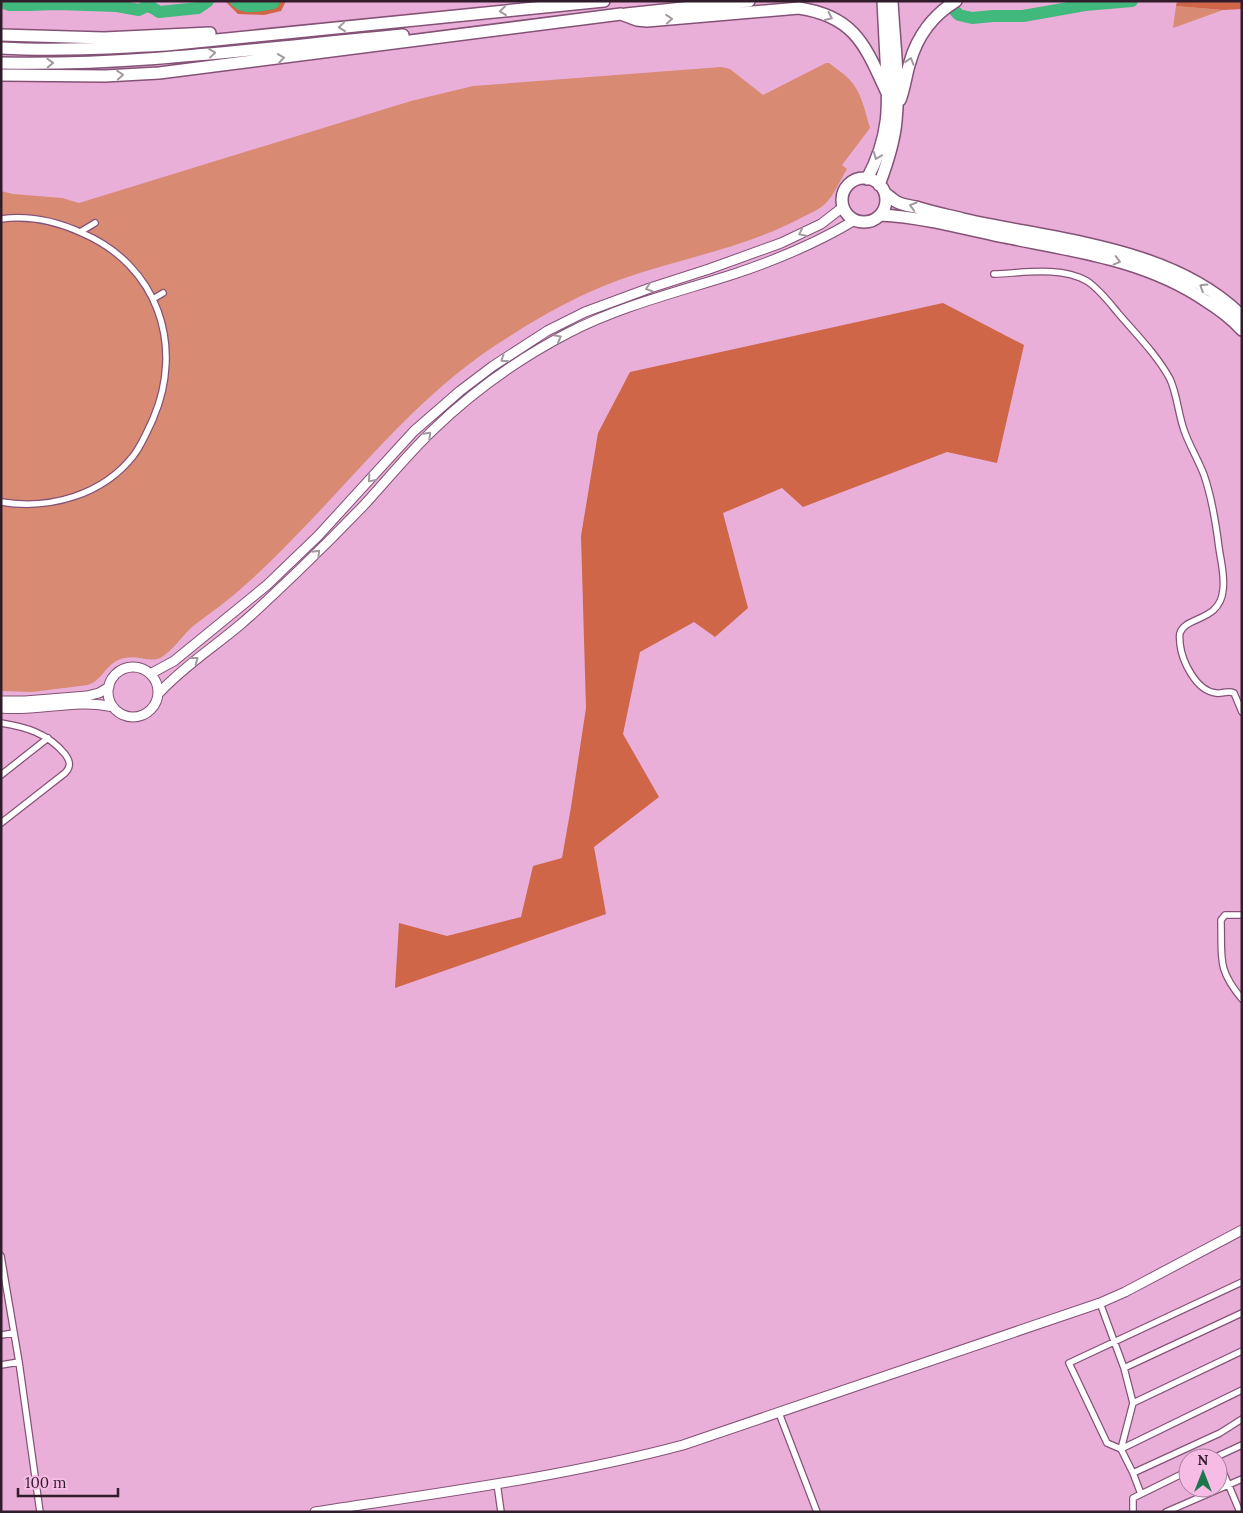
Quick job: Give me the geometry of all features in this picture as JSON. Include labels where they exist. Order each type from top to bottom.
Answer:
[{"type":"highway","points":[[1,48],[51,50],[166,44],[604,1]]},
{"type":"highway","points":[[1,63],[98,62],[182,56],[749,1]]},
{"type":"highway","points":[[897,108],[909,64],[922,34],[936,17],[956,1]]},
{"type":"highway","points":[[880,215],[886,202],[882,189],[892,144],[897,108],[897,86],[887,2]]},
{"type":"highway","points":[[867,179],[883,141],[888,119],[887,2]]},
{"type":"highway","points":[[1,75],[105,76],[159,73],[621,14],[636,20],[647,21],[800,8],[830,16],[844,24],[856,35],[866,48],[889,97]]},
{"type":"highway","points":[[1,35],[104,38],[284,32]]},
{"type":"highway","points":[[1242,316],[1222,298],[1199,284],[1172,270],[1135,256],[935,213],[897,202],[874,181],[867,179],[855,180],[843,194],[843,207],[848,215],[855,220],[869,222],[880,215],[895,215],[1072,250],[1147,270],[1192,292],[1214,306],[1242,330]]},
{"type":"main road","points":[[150,674],[174,661],[267,585],[318,536],[414,431],[460,391],[511,354],[585,312],[781,243],[821,224],[843,207]]},
{"type":"main road","points":[[159,693],[181,671],[241,624],[268,599],[321,549],[433,429],[502,372],[553,341],[623,308],[762,264],[809,245],[855,220]]},
{"type":"main road","points":[[136,667],[142,668],[150,674],[157,682],[159,693],[154,707],[141,716],[136,717],[125,716],[116,711],[109,697],[109,687],[113,677],[121,670],[136,667]]},
{"type":"main road","points":[[1,701],[87,696],[99,693],[109,687]]},
{"type":"main road","points":[[1,708],[24,709],[90,703],[113,707]]},
{"type":"main road","points":[[315,1512],[628,1460],[684,1445],[1100,1303],[1125,1292],[1242,1230]]},
{"type":"street","points":[[1,218],[40,219],[62,224],[100,241],[123,258],[137,273],[153,299],[160,318],[166,357],[165,379],[156,411],[144,439],[123,468],[110,479],[81,495],[48,503],[1,502]]},
{"type":"street","points":[[80,232],[95,223]]},
{"type":"street","points":[[994,274],[1057,272],[1087,281],[1105,298],[1150,350],[1165,371],[1174,392],[1185,432],[1204,474],[1211,501],[1223,580],[1220,602],[1210,614],[1186,625],[1182,629],[1180,633],[1180,646],[1190,671],[1200,684],[1211,692],[1228,691],[1234,693],[1242,712]]},
{"type":"street","points":[[153,299],[163,293]]},
{"type":"street","points":[[1,723],[27,728],[48,738],[57,744],[69,759],[70,764],[68,769],[1,823]]},
{"type":"street","points":[[1,775],[48,738]]},
{"type":"street","points":[[1242,915],[1225,915],[1221,923],[1221,962],[1229,983],[1242,999]]},
{"type":"street","points":[[1,1256],[19,1362],[40,1512]]},
{"type":"street","points":[[1242,1282],[1069,1363],[1107,1443],[1121,1449],[1242,1390]]},
{"type":"street","points":[[1100,1303],[1124,1368],[1134,1402],[1121,1449],[1141,1494]]},
{"type":"street","points":[[1124,1368],[1242,1313]]},
{"type":"street","points":[[1,1335],[14,1333]]},
{"type":"street","points":[[1134,1402],[1242,1352]]},
{"type":"street","points":[[1,1365],[19,1362]]},
{"type":"street","points":[[779,1413],[817,1512]]},
{"type":"street","points":[[1133,1474],[1220,1433],[1242,1419]]},
{"type":"street","points":[[1228,1452],[1242,1445]]},
{"type":"street","points":[[1134,1512],[1134,1498],[1178,1476]]},
{"type":"street","points":[[1166,1512],[1242,1479]]},
{"type":"street","points":[[497,1483],[501,1512]]},
{"type":"street","points":[[1229,1485],[1240,1512]]},
{"type":"shaded area","points":[[225,1],[286,1],[281,11],[264,15],[238,14]]},
{"type":"shaded area","points":[[1177,1],[1242,1],[1242,9],[1223,10],[1176,6]]},
{"type":"shaded area","points":[[1176,6],[1223,10],[1173,28]]},
{"type":"shaded area","points":[[829,63],[841,72],[856,88],[870,128],[842,165],[847,169],[834,193],[824,205],[774,231],[619,280],[591,292],[536,320],[481,355],[454,376],[405,421],[262,570],[232,597],[192,627],[162,657],[152,660],[135,657],[123,658],[112,664],[96,681],[88,685],[32,692],[1,691],[1,191],[13,194],[62,198],[79,203],[411,101],[473,86],[721,67],[730,69],[763,95]]},
{"type":"shaded area","points":[[943,303],[1024,345],[997,463],[947,452],[803,507],[782,488],[723,513],[748,608],[715,637],[694,622],[640,652],[623,734],[659,797],[594,847],[606,914],[395,988],[399,923],[447,936],[521,917],[533,866],[562,858],[586,708],[581,536],[598,433],[630,372]]},
{"type":"waterway","points":[[1,2],[9,5],[117,6],[139,10],[147,6],[159,12],[198,8],[208,1]]},
{"type":"waterway","points":[[236,1],[240,4],[253,6],[273,3],[274,1]]},
{"type":"waterway","points":[[955,11],[959,15],[972,18],[1023,16],[1085,5],[1132,1]]}]
